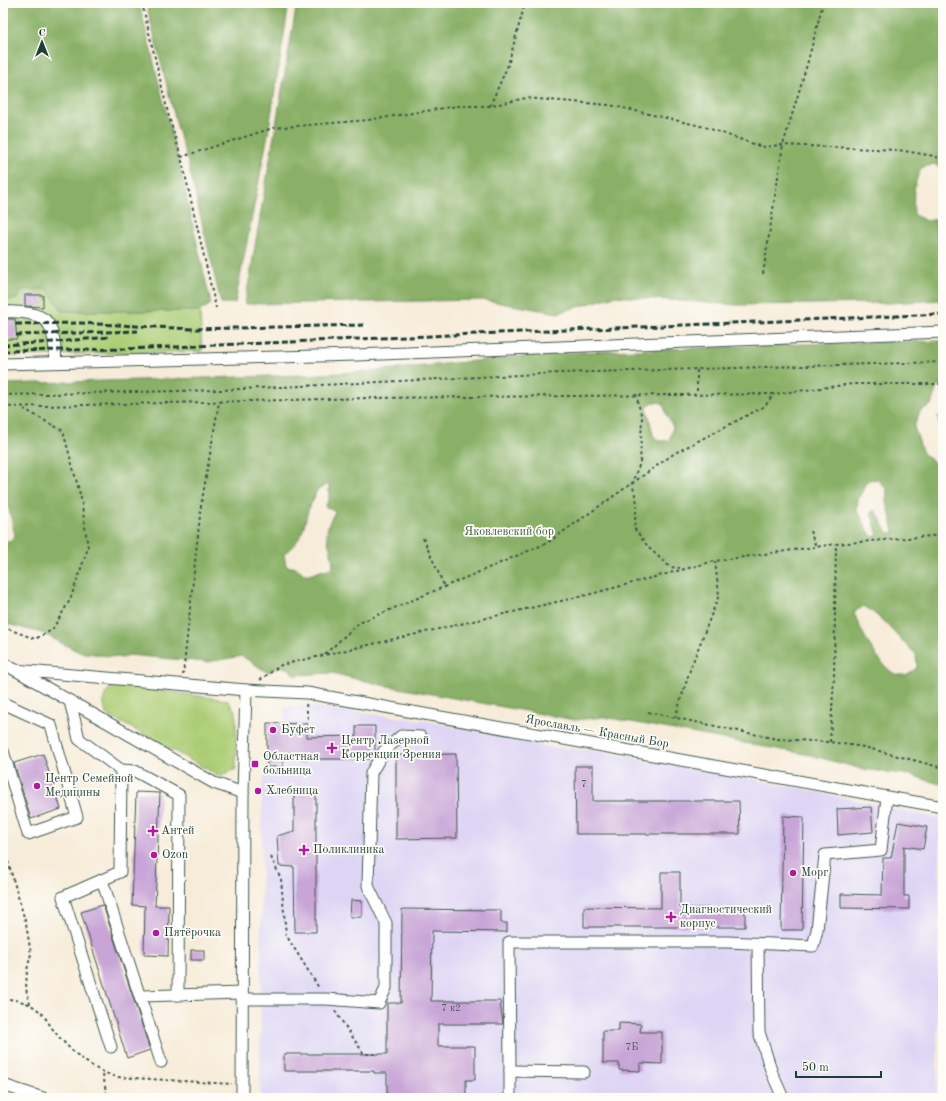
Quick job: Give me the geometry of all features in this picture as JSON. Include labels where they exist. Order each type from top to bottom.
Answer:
[{"type":"street","points":[[3,312],[21,311],[44,319],[49,324],[52,334],[56,362]]},
{"type":"street","points":[[3,364],[388,354],[943,332]]},
{"type":"street","points":[[3,663],[214,783],[243,793]]},
{"type":"street","name":"Ярославль — Красный Бор","points":[[15,670],[246,690],[307,693],[943,807]]},
{"type":"street","points":[[242,1098],[243,793],[246,690]]},
{"type":"street","points":[[70,701],[79,739],[121,770],[135,771],[179,795],[178,995]]},
{"type":"street","points":[[3,704],[51,725],[77,817],[28,834],[3,750]]},
{"type":"street","points":[[141,996],[242,996],[326,999],[379,1003],[386,988],[386,923],[368,886],[371,773],[384,751],[402,736],[422,737]]},
{"type":"street","points":[[111,1048],[63,897],[120,872],[121,770]]},
{"type":"street","points":[[510,1098],[509,942],[758,944],[813,946],[817,930],[825,855],[881,850],[887,797]]},
{"type":"street","points":[[102,880],[162,1062]]},
{"type":"street","points":[[758,944],[759,1032],[772,1073],[783,1098]]},
{"type":"street","points":[[510,1071],[584,1072]]},
{"type":"street","points":[[3,1085],[43,1098]]},
{"type":"path","points":[[142,3],[169,117],[181,157],[216,308]]},
{"type":"path","points":[[490,106],[508,66],[525,3]]},
{"type":"path","points":[[763,274],[783,145],[808,61],[823,3]]},
{"type":"path","points":[[181,157],[273,128],[368,120],[457,106],[490,106],[526,98],[610,105],[706,127],[762,147],[783,145],[898,150],[934,156],[943,160]]},
{"type":"path","points":[[3,395],[221,390],[559,373],[943,362]]},
{"type":"path","points":[[697,370],[697,393]]},
{"type":"path","points":[[3,407],[23,408],[369,398],[697,393],[774,394],[853,384],[943,384]]},
{"type":"path","points":[[636,394],[642,418],[640,463],[632,482],[637,502],[634,528],[649,548],[670,567],[682,568]]},
{"type":"path","points":[[324,655],[359,623],[445,588],[547,543],[675,453],[765,406],[774,394]]},
{"type":"path","points":[[182,684],[201,506],[219,402]]},
{"type":"path","points":[[3,627],[35,638],[52,630],[70,600],[88,548],[82,498],[63,431],[23,408]]},
{"type":"path","points":[[810,531],[816,547]]},
{"type":"path","points":[[246,690],[281,664],[587,595],[682,568],[715,561],[836,544],[943,535]]},
{"type":"path","points":[[423,538],[445,588]]},
{"type":"path","points":[[830,742],[834,677],[836,544]]},
{"type":"path","points":[[675,718],[691,667],[718,595],[715,561]]},
{"type":"path","points":[[307,693],[306,706],[308,719]]},
{"type":"path","points":[[648,712],[777,739],[830,742],[864,747],[943,768]]},
{"type":"path","points":[[3,844],[26,924],[31,954],[27,970],[26,989],[30,1006]]},
{"type":"path","points":[[271,857],[281,879],[286,935],[326,999],[364,1054],[379,1054]]},
{"type":"path","points":[[103,1073],[107,1098]]},
{"type":"shaded area","points":[[306,706],[422,720],[556,748],[598,751],[800,788],[940,819],[937,1098],[260,1098],[262,787],[266,768],[284,768],[284,707]]},
{"type":"green space","points":[[3,3],[139,3],[177,156],[211,304],[200,311],[62,311],[47,289],[21,290],[18,299],[3,300]]},
{"type":"green space","points":[[146,3],[289,3],[268,134],[235,303],[221,303],[187,159],[178,130]]},
{"type":"green space","points":[[297,3],[943,3],[943,170],[934,164],[921,168],[914,191],[914,215],[927,221],[937,219],[943,211],[943,300],[889,303],[736,305],[615,296],[557,313],[484,300],[245,304]]},
{"type":"green space","points":[[3,277],[49,279],[62,311],[200,311],[202,351],[3,356]]},
{"type":"green space","name":"Яковлевский бор","points":[[943,341],[943,386],[937,386],[931,405],[920,411],[914,427],[923,453],[936,464],[943,464],[943,785],[911,775],[862,769],[810,755],[604,717],[575,720],[382,685],[332,673],[294,675],[289,668],[279,667],[267,672],[242,656],[207,662],[128,655],[123,658],[79,652],[42,633],[3,623],[3,542],[12,541],[15,535],[8,505],[3,502],[3,384],[305,375],[374,371],[556,353],[833,343]],"holes":[[[653,402],[663,403],[673,427],[669,441],[659,441],[653,435],[647,408]],[[872,479],[879,481],[887,489],[888,506],[894,533],[889,533],[886,530],[879,516],[874,510],[871,513],[878,535],[873,537],[868,531],[857,511],[858,502],[865,483]],[[329,484],[329,500],[325,506],[335,512],[330,520],[327,534],[333,567],[312,574],[304,574],[297,568],[286,566],[284,554],[299,539],[316,491]],[[864,606],[878,616],[916,654],[917,668],[906,675],[894,674],[887,668],[875,654],[860,627],[854,612]]]},
{"type":"green space","points":[[938,416],[943,419],[943,437],[941,435]]},
{"type":"green space","points":[[115,684],[227,700],[236,712],[236,769],[220,776],[106,714],[104,697]]},
{"type":"building","points":[[25,295],[43,295],[43,307],[25,306]]},
{"type":"building","points":[[3,319],[15,319],[17,339],[3,339]]},
{"type":"building","name":"Центр Лазерной Коррекции Зрения","points":[[267,723],[307,724],[307,737],[356,736],[356,726],[375,726],[375,752],[371,759],[283,759],[283,767],[267,767]]},
{"type":"building","name":"Центр Семейной Медицины","points":[[43,754],[61,809],[31,819],[14,763]]},
{"type":"building","points":[[456,754],[457,838],[396,839],[396,755]]},
{"type":"building","points":[[575,766],[593,766],[593,801],[739,801],[740,834],[576,834]]},
{"type":"building","points":[[136,792],[160,793],[155,906],[169,906],[168,956],[144,955],[145,906],[132,905]]},
{"type":"building","points":[[294,793],[316,793],[316,932],[295,932],[294,867],[279,866],[277,836],[294,831]]},
{"type":"building","points":[[871,807],[873,832],[838,835],[837,809]]},
{"type":"building","name":"Морг","points":[[783,816],[804,817],[802,930],[781,930]]},
{"type":"building","points":[[898,822],[927,827],[923,849],[904,846],[904,896],[909,896],[909,909],[841,908],[841,894],[882,895],[883,858],[891,858]]},
{"type":"building","points":[[661,872],[680,872],[680,908],[718,908],[718,910],[745,911],[745,927],[584,927],[584,907],[661,908]]},
{"type":"building","points":[[351,900],[362,901],[362,917],[350,917]]},
{"type":"building","points":[[103,905],[150,1050],[127,1058],[81,912]]},
{"type":"building","points":[[402,909],[501,910],[501,923],[507,923],[507,932],[432,931],[431,1001],[500,1001],[503,1024],[438,1024],[438,1046],[475,1046],[475,1080],[466,1080],[466,1098],[387,1098],[387,1073],[374,1073],[374,1071],[284,1071],[284,1054],[387,1054],[387,1003],[401,1003]]},
{"type":"building","points":[[191,950],[204,950],[204,960],[191,960]]},
{"type":"building","points":[[619,1023],[641,1024],[640,1032],[662,1032],[662,1064],[640,1063],[640,1071],[619,1070],[619,1063],[603,1063],[603,1031],[619,1031]]},
{"type":"railway","points":[[3,351],[125,349],[943,314]]},
{"type":"railway","points":[[16,324],[80,323],[193,329],[364,325]]},
{"type":"railway","points":[[16,335],[138,331]]},
{"type":"railway","points":[[3,345],[109,337]]},
{"type":"place","name":"Буфет","points":[[273,730]]},
{"type":"place","name":"Центр Лазерной Коррекции Зрения","points":[[332,748]]},
{"type":"place","name":"Областная больница","points":[[255,764]]},
{"type":"place","name":"Центр Семейной Медицины","points":[[37,786]]},
{"type":"place","name":"Хлебница","points":[[258,791]]},
{"type":"place","name":"Антей","points":[[153,831]]},
{"type":"place","name":"Поликлиника","points":[[304,850]]},
{"type":"place","name":"Ozon","points":[[154,855]]},
{"type":"place","name":"Морг","points":[[793,873]]},
{"type":"place","name":"Диагностический корпус","points":[[671,917]]},
{"type":"place","name":"Пятёрочка","points":[[156,933]]}]
